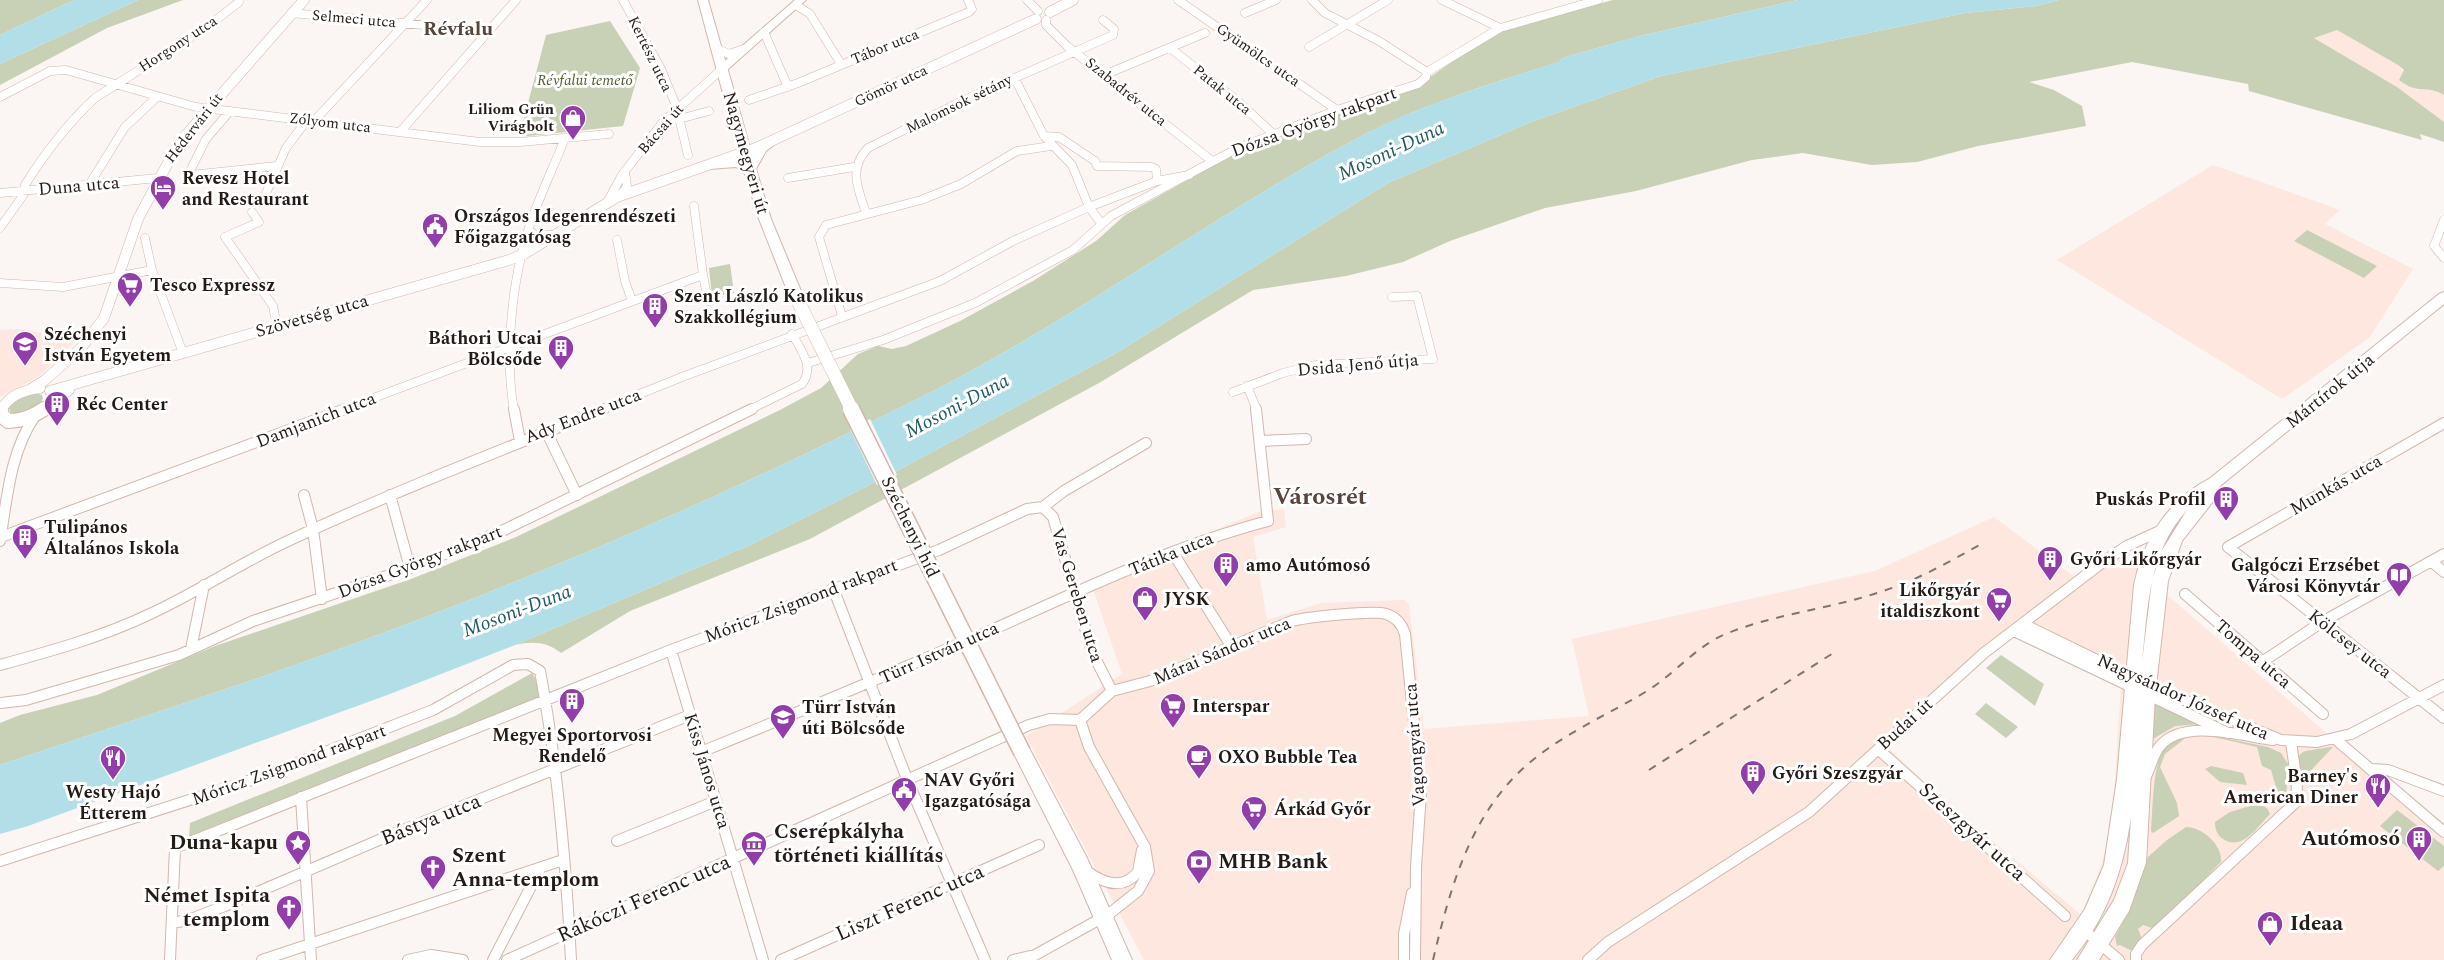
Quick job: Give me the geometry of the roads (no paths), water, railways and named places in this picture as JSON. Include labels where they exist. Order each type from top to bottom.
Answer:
[{"type":"main road","name":"Nagymegyeri út","points":[[703,0],[765,219],[799,303]]},
{"type":"main road","name":"Bácsai út","points":[[722,69],[798,2]]},
{"type":"main road","points":[[709,165],[737,164],[751,171],[761,150],[777,138]]},
{"type":"main road","name":"Mártírok útja","points":[[2140,686],[2141,594],[2150,558],[2164,529],[2180,507],[2200,489],[2214,483],[2444,297]]},
{"type":"main road","name":"Széchenyi híd","points":[[799,303],[1080,864]]},
{"type":"main road","name":"Mártírok útja","points":[[2140,686],[2164,565],[2177,537],[2210,495],[2214,483]]},
{"type":"main road","points":[[2087,960],[2100,944],[2122,905],[2137,862],[2142,787],[2140,686]]},
{"type":"main road","points":[[2060,960],[2084,930],[2102,897],[2115,852],[2140,686]]},
{"type":"main road","points":[[1080,864],[1122,960]]},
{"type":"street","name":"Hédervári út","points":[[4,418],[11,397],[31,388],[67,362],[104,318],[138,219],[178,144],[304,0]]},
{"type":"street","points":[[263,200],[286,148],[428,0]]},
{"type":"street","points":[[400,132],[516,0]]},
{"type":"street","name":"Kertész utca","points":[[623,0],[656,59],[675,110]]},
{"type":"street","name":"Tábor utca","points":[[749,100],[788,87],[969,12],[972,9],[968,0]]},
{"type":"street","name":"Szabadrév utca","points":[[1027,0],[1043,15],[1046,25],[1053,33],[1073,51],[1212,161]]},
{"type":"street","name":"Gömör utca","points":[[606,203],[649,185],[745,152],[1073,0]]},
{"type":"street","name":"Gyümölcs utca","points":[[1178,0],[1337,110]]},
{"type":"street","points":[[1245,13],[1276,0]]},
{"type":"street","points":[[1312,0],[1324,13],[1379,41],[1427,72]]},
{"type":"street","points":[[1309,47],[1348,26],[1388,0]]},
{"type":"street","points":[[1442,0],[1500,28]]},
{"type":"street","points":[[1563,0],[1571,7]]},
{"type":"street","name":"Dózsa György rakpart","points":[[0,703],[26,700],[76,686],[191,649],[253,621],[410,568],[504,530],[802,384],[808,374],[808,363],[883,340],[975,303],[1073,249],[1084,242],[1101,224],[1212,161],[1272,133],[1418,84],[1426,77],[1427,72],[1500,28],[1598,0]]},
{"type":"street","name":"Horgony utca","points":[[0,228],[26,190],[25,185],[62,130],[95,98],[207,27],[239,2]]},
{"type":"street","points":[[798,2],[810,14],[841,64]]},
{"type":"street","name":"Selmeci utca","points":[[291,13],[490,31]]},
{"type":"street","name":"Malomsok sétány","points":[[854,167],[858,156],[868,148],[964,100],[1113,35],[1114,29],[1103,20]]},
{"type":"street","points":[[765,32],[788,87]]},
{"type":"street","points":[[1104,75],[1205,33]]},
{"type":"street","points":[[716,48],[719,52],[729,54],[746,48]]},
{"type":"street","name":"Patak utca","points":[[1170,48],[1239,102],[1272,133]]},
{"type":"street","name":"Bácsai út","points":[[524,254],[606,203],[613,195],[625,171],[675,110],[722,69]]},
{"type":"street","name":"Zólyom utca","points":[[0,97],[55,70],[66,70],[157,97],[208,108],[498,144],[609,134]]},
{"type":"street","points":[[1017,83],[1044,136],[1051,146],[1072,165],[1089,207],[1101,224]]},
{"type":"street","name":"Bácsai út","points":[[699,89],[713,84],[727,89]]},
{"type":"street","points":[[89,185],[129,119],[157,97]]},
{"type":"street","points":[[675,110],[688,155]]},
{"type":"street","points":[[230,111],[206,139],[191,171],[277,166]]},
{"type":"street","points":[[679,119],[709,111]]},
{"type":"street","points":[[1044,136],[1059,137],[1095,161],[1097,166]]},
{"type":"street","points":[[520,441],[512,393],[509,347],[519,269],[529,231],[565,138]]},
{"type":"street","points":[[842,316],[819,237],[826,225],[921,200],[961,184],[1017,151],[1051,146]]},
{"type":"street","points":[[1078,176],[1097,166],[1152,167],[1156,169],[1157,181]]},
{"type":"street","points":[[788,178],[854,167],[866,213]]},
{"type":"street","name":"Bácsai út","points":[[625,171],[624,179],[627,185]]},
{"type":"street","name":"Ady Endre utca","points":[[0,665],[70,646],[110,632],[151,614],[313,529],[390,495],[792,334],[940,281],[1013,241],[1089,207],[1157,181],[1189,176]]},
{"type":"street","name":"Duna utca","points":[[0,193],[158,178]]},
{"type":"street","points":[[617,197],[625,191],[627,185],[649,185]]},
{"type":"street","points":[[694,206],[708,301]]},
{"type":"street","points":[[252,212],[259,222],[225,237],[273,306],[276,326]]},
{"type":"street","points":[[2444,220],[2434,246],[2444,258]]},
{"type":"street","points":[[529,231],[536,236],[553,236]]},
{"type":"street","points":[[145,238],[152,270],[183,352]]},
{"type":"street","points":[[617,240],[625,281],[632,301]]},
{"type":"street","name":"Szövetség utca","points":[[49,394],[97,377],[479,270],[524,254]]},
{"type":"street","points":[[0,283],[63,287],[152,270]]},
{"type":"street","name":"Damjanich utca","points":[[0,539],[703,275]]},
{"type":"street","name":"Dsida Jenő útja","points":[[1233,392],[1283,372],[1315,365],[1433,359],[1417,296],[1392,297]]},
{"type":"street","points":[[792,334],[808,363]]},
{"type":"street","name":"Hédervári út","points":[[49,394],[67,362]]},
{"type":"street","points":[[67,362],[71,375],[97,377]]},
{"type":"street","points":[[1247,386],[1256,405],[1260,441],[1306,439]]},
{"type":"street","points":[[0,539],[18,451],[26,428],[49,394],[31,388]]},
{"type":"street","points":[[18,451],[4,418],[35,416]]},
{"type":"street","name":"Munkás utca","points":[[2228,547],[2444,423]]},
{"type":"street","points":[[548,433],[577,495]]},
{"type":"street","name":"Tátika utca","points":[[1076,593],[1235,528],[1268,520],[1260,441]]},
{"type":"street","name":"Móricz Zsigmond rakpart","points":[[172,923],[175,848],[671,650],[939,550],[1031,507],[1043,507],[1146,443]]},
{"type":"street","points":[[304,495],[313,529],[322,599]]},
{"type":"street","points":[[390,495],[410,568]]},
{"type":"street","name":"Vas Gereben utca","points":[[1043,507],[1053,517],[1094,660],[1112,691]]},
{"type":"street","name":"Budai út","points":[[1588,960],[1608,942],[1809,812],[1972,664],[2127,546],[2164,529]]},
{"type":"street","name":"Kölcsey utca","points":[[2228,547],[2444,718]]},
{"type":"street","points":[[1173,553],[1232,647]]},
{"type":"street","points":[[2262,662],[2322,622],[2444,554]]},
{"type":"street","points":[[2432,562],[2444,572]]},
{"type":"street","points":[[191,649],[204,585]]},
{"type":"street","points":[[833,588],[868,684],[984,957],[995,960]]},
{"type":"street","name":"Türr István utca","points":[[701,752],[868,684],[1076,593]]},
{"type":"street","name":"Tompa utca","points":[[2185,594],[2323,714]]},
{"type":"street","name":"Márai Sándor utca","points":[[1112,691],[1143,684],[1307,617],[1384,613],[1395,617],[1402,624]]},
{"type":"street","name":"Vagongyár utca","points":[[1402,624],[1405,633],[1421,792],[1416,867],[1415,960]]},
{"type":"street","points":[[2019,628],[2140,686],[2228,733]]},
{"type":"street","name":"Kiss János utca","points":[[671,650],[763,960]]},
{"type":"street","name":"Móricz Zsigmond rakpart","points":[[0,861],[264,776],[434,710],[513,665],[524,664],[538,669],[546,701]]},
{"type":"street","name":"Nagysándor József utca","points":[[2140,686],[2286,741],[2316,742],[2351,734],[2444,685]]},
{"type":"street","points":[[1026,960],[1103,918],[1138,891],[1146,879],[1148,857],[1089,747],[1080,720],[1112,691]]},
{"type":"street","points":[[546,701],[571,960]]},
{"type":"street","name":"Bástya utca","points":[[172,923],[189,920],[690,715]]},
{"type":"street","name":"Rákóczi Ferenc utca","points":[[507,960],[1038,722],[1050,719],[1080,720]]},
{"type":"street","points":[[2136,960],[2136,954],[2142,945],[2296,802],[2297,784],[2286,741],[2192,730],[2166,740],[2159,747],[2142,787]]},
{"type":"street","points":[[2334,738],[2444,832]]},
{"type":"street","name":"Szeszgyár utca","points":[[1878,749],[2065,916]]},
{"type":"street","points":[[2371,769],[2388,770],[2444,791]]},
{"type":"street","points":[[302,797],[304,872],[311,960]]},
{"type":"street","points":[[617,841],[716,801]]},
{"type":"street","points":[[1080,864],[1092,876],[1105,883],[1117,885],[1126,883],[1136,875],[1141,864],[1143,852],[1138,836]]},
{"type":"street","name":"Liszt Ferenc utca","points":[[781,960],[1039,846]]},
{"type":"street","points":[[262,960],[563,861]]},
{"type":"street","name":"Vagongyár utca","points":[[1404,960],[1406,924],[1416,867]]},
{"type":"street","points":[[493,960],[540,869]]},
{"type":"street","points":[[170,960],[172,923]]},
{"type":"street","points":[[2084,930],[2119,960]]},
{"type":"street","points":[[1013,960],[1044,951]]},
{"type":"street","points":[[408,960],[431,955],[463,960]]},
{"type":"water","points":[[74,0],[138,0],[0,64],[0,35]]},
{"type":"water","name":"Mosoni-Duna","points":[[1798,0],[2059,0],[2037,6],[1965,13],[1661,76],[1531,122],[1388,183],[1118,352],[893,473],[748,546],[515,645],[390,694],[28,826],[0,834],[0,765],[245,683],[404,625],[559,564],[711,498],[861,427],[990,360],[1044,329],[1256,196],[1310,164],[1388,123],[1460,94],[1558,62],[1562,58],[1640,36]]},
{"type":"railway","points":[[1433,960],[1458,872],[1484,817],[1521,770],[1546,750],[1647,691],[1717,638],[1746,626],[1858,599],[1891,588],[1931,571],[1983,543]]},
{"type":"railway","points":[[1649,770],[1838,650]]},
{"type":"place","name":"Liliom Grün Virágbolt","points":[[573,141]]},
{"type":"place","name":"Revesz Hotel and Restaurant","points":[[163,211]]},
{"type":"place","name":"Országos Idegenrendészeti Főigazgatósag","points":[[435,249]]},
{"type":"place","name":"Tesco Expressz","points":[[130,308]]},
{"type":"place","name":"Szent László Katolikus Szakkollégium","points":[[655,329]]},
{"type":"place","name":"Széchenyi István Egyetem","points":[[25,367]]},
{"type":"place","name":"Báthori Utcai Bölcsőde","points":[[561,371]]},
{"type":"place","name":"Réc Center","points":[[57,427]]},
{"type":"place","name":"Puskás Profil","points":[[2226,522]]},
{"type":"place","name":"Tulipános Általános Iskola","points":[[25,560]]},
{"type":"place","name":"Győri Likőrgyár","points":[[2050,582]]},
{"type":"place","name":"amo Autómosó","points":[[1226,588]]},
{"type":"place","name":"Galgóczi Erzsébet Városi Könyvtár","points":[[2399,598]]},
{"type":"place","name":"JYSK","points":[[1145,622]]},
{"type":"place","name":"Likőrgyár italdiszkont","points":[[1999,623]]},
{"type":"place","name":"Megyei Sportorvosi Rendelő","points":[[572,724]]},
{"type":"place","name":"Interspar","points":[[1173,729]]},
{"type":"place","name":"Türr István úti Bölcsőde","points":[[783,740]]},
{"type":"place","name":"OXO Bubble Tea","points":[[1199,780]]},
{"type":"place","name":"Westy Hajó Étterem","points":[[113,781]]},
{"type":"place","name":"Győri Szeszgyár","points":[[1753,796]]},
{"type":"place","name":"Barney's American Diner","points":[[2378,809]]},
{"type":"place","name":"NAV Győri Igazgatósága","points":[[904,813]]},
{"type":"place","name":"Árkád Győr","points":[[1254,832]]},
{"type":"place","name":"Autómosó","points":[[2419,862]]},
{"type":"place","name":"Duna-kapu","points":[[298,866]]},
{"type":"place","name":"Cserépkályha történeti kiállítás","points":[[754,867]]},
{"type":"place","name":"MHB Bank","points":[[1199,885]]},
{"type":"place","name":"Szent Anna-templom","points":[[433,891]]},
{"type":"place","name":"Német Ispita templom","points":[[289,931]]},
{"type":"place","name":"Ideaa","points":[[2270,947]]},
{"type":"district","name":"Révfalu","points":[[458,29]]},
{"type":"district","name":"Városrét","points":[[1320,497]]},
{"type":"park label","name":"Révfalui temető","points":[[585,80]]}]
